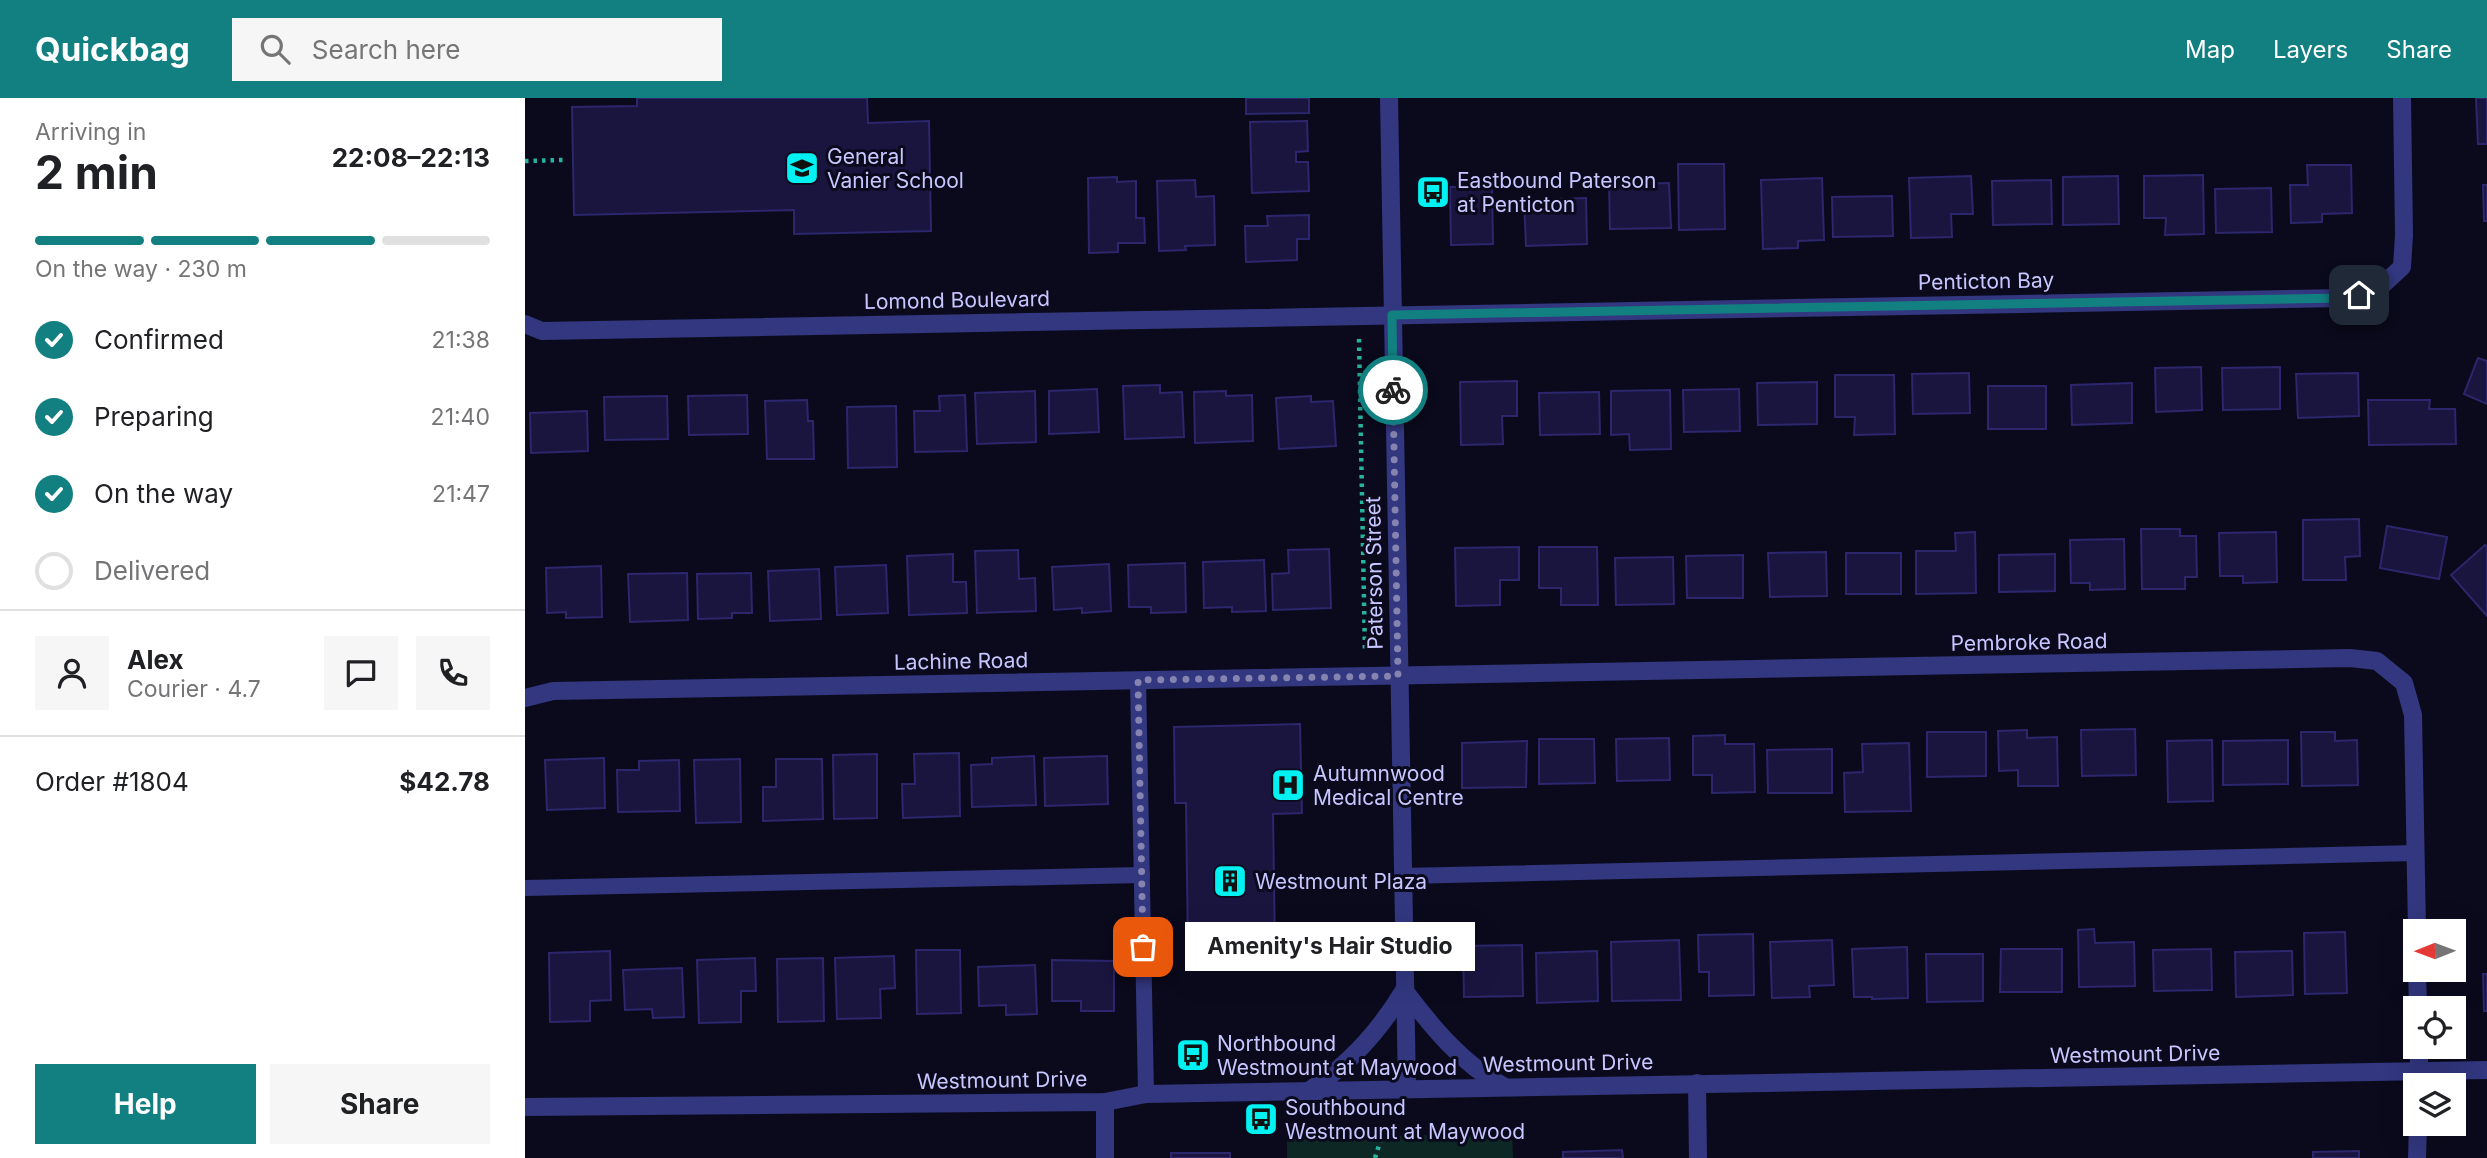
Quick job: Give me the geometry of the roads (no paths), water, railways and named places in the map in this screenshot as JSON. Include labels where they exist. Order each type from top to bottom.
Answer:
[{"type":"street","name":"Paterson Street","points":[[1389,98],[1407,1088]]},
{"type":"street","name":"Penticton Bay","points":[[1392,315],[2330,298],[2374,293],[2402,267],[2402,98]]},
{"type":"street","name":"Lomond Boulevard","points":[[525,324],[542,331],[1392,315]]},
{"type":"street","name":"Pembroke Road","points":[[1398,676],[2337,659],[2377,662],[2404,683],[2413,715],[2417,919]]},
{"type":"street","name":"Lachine Road","points":[[525,698],[553,691],[1398,676]]},
{"type":"street","points":[[1310,1090],[1354,1057],[1388,1018],[1405,990],[1454,1049],[1483,1076],[1503,1086]]},
{"type":"street","name":"Westmount Drive","points":[[2464,1073],[2487,1070]]},
{"type":"street","name":"Westmount Drive","points":[[525,1107],[1105,1102],[1146,1094],[1697,1083],[2403,1079]]},
{"type":"street","points":[[1697,1083],[1698,1158]]},
{"type":"street","points":[[1105,1102],[1105,1158]]},
{"type":"street","points":[[2417,1158],[2418,1136]]},
{"type":"lane","points":[[1138,680],[1146,1094]]},
{"type":"lane","points":[[1403,876],[2416,853]]},
{"type":"lane","points":[[525,888],[1142,875]]},
{"type":"place","name":"General Vanier School","points":[[802,168]]},
{"type":"place","name":"Eastbound Paterson at Penticton","points":[[1433,192]]},
{"type":"place","name":"Autumnwood Medical Centre","points":[[1288,785]]},
{"type":"place","name":"Westmount Plaza","points":[[1230,881]]},
{"type":"place","name":"Amenity's Hair Studio","points":[[1143,947]]},
{"type":"place","name":"Northbound Westmount at Maywood","points":[[1193,1055]]},
{"type":"place","name":"Southbound Westmount at Maywood","points":[[1261,1119]]}]
